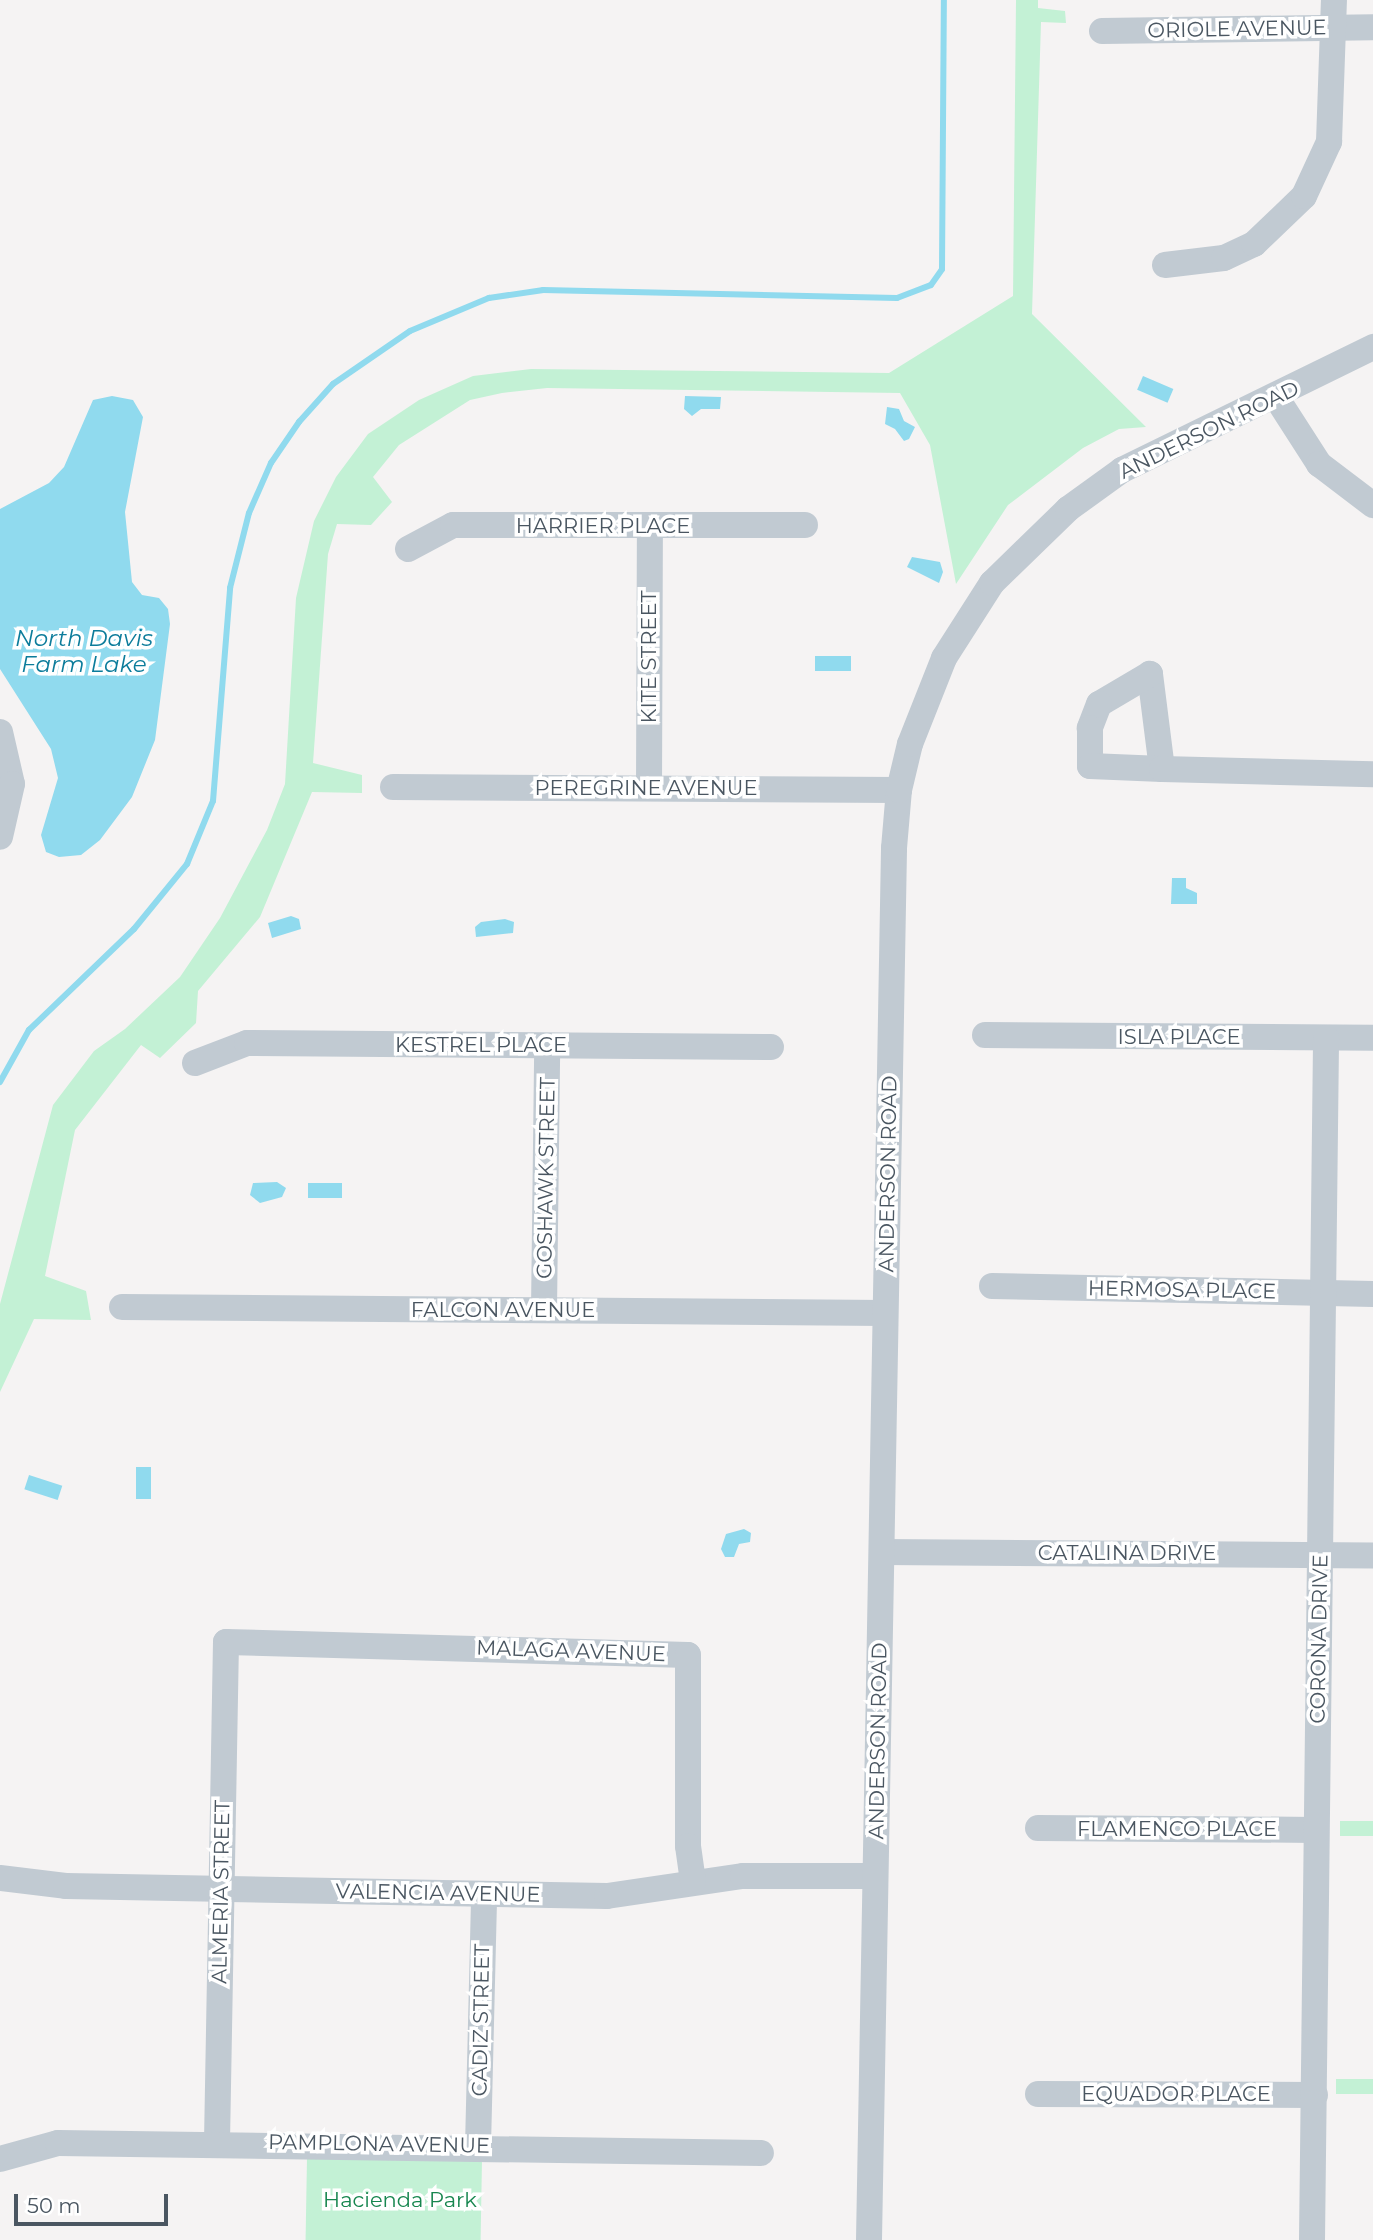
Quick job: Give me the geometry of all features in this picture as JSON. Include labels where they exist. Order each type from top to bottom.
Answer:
[{"type":"street","points":[[1166,265],[1224,258],[1254,244],[1304,196],[1329,142],[1334,0]]},
{"type":"street","name":"ORIOLE AVENUE","points":[[1102,31],[1373,27]]},
{"type":"street","name":"ANDERSON ROAD","points":[[869,2240],[894,848],[899,790],[923,705],[944,658],[992,583],[1028,543],[1122,470],[1276,397],[1373,347]]},
{"type":"street","points":[[1276,397],[1318,464],[1373,505]]},
{"type":"street","name":"HARRIER PLACE","points":[[408,550],[453,525],[805,525]]},
{"type":"street","name":"KITE STREET","points":[[649,788],[650,527]]},
{"type":"street","points":[[0,732],[12,784],[0,837]]},
{"type":"street","points":[[1162,769],[1373,774]]},
{"type":"street","name":"PEREGRINE AVENUE","points":[[393,787],[899,790]]},
{"type":"street","name":"ISLA PLACE","points":[[985,1035],[1373,1038]]},
{"type":"street","name":"CORONA DRIVE","points":[[1312,2240],[1326,1038]]},
{"type":"street","name":"KESTREL PLACE","points":[[195,1063],[247,1044],[771,1047]]},
{"type":"street","name":"GOSHAWK STREET","points":[[544,1310],[547,1046]]},
{"type":"street","name":"HERMOSA PLACE","points":[[992,1286],[1373,1294]]},
{"type":"street","name":"FALCON AVENUE","points":[[122,1307],[885,1313]]},
{"type":"street","name":"CATALINA DRIVE","points":[[882,1552],[1373,1555]]},
{"type":"street","name":"MALAGA AVENUE","points":[[226,1642],[688,1655],[688,1846],[693,1882]]},
{"type":"street","name":"ALMERIA STREET","points":[[217,2142],[226,1642]]},
{"type":"street","name":"FLAMENCO PLACE","points":[[1038,1828],[1316,1830]]},
{"type":"street","name":"VALENCIA AVENUE","points":[[0,1878],[66,1886],[633,1895],[693,1882],[743,1876],[875,1876]]},
{"type":"street","name":"CADIZ STREET","points":[[478,2146],[484,1894]]},
{"type":"street","name":"EQUADOR PLACE","points":[[1038,2094],[1315,2095]]},
{"type":"street","name":"PAMPLONA AVENUE","points":[[0,2159],[58,2143],[217,2142],[761,2153]]},
{"type":"green space","points":[[1016,0],[1038,0],[1038,8],[1065,11],[1066,23],[1041,22],[1032,314],[1146,427],[1119,429],[1083,448],[1008,505],[956,584],[930,445],[900,393],[547,388],[470,400],[399,445],[373,477],[392,502],[371,525],[337,524],[328,554],[313,763],[362,775],[362,793],[312,792],[260,917],[198,991],[196,1023],[160,1058],[141,1045],[75,1130],[45,1276],[86,1291],[91,1320],[34,1319],[0,1392],[0,1304],[53,1105],[94,1051],[125,1029],[180,977],[220,918],[267,830],[285,784],[296,598],[314,521],[336,477],[368,434],[419,400],[473,376],[531,369],[889,373],[1013,296]]},
{"type":"green space","points":[[1340,1821],[1373,1821],[1373,1836],[1340,1836]]},
{"type":"green space","points":[[1336,2079],[1373,2079],[1373,2094],[1336,2094]]},
{"type":"green space","name":"Hacienda Park","points":[[307,2158],[482,2161],[481,2240],[306,2240]]},
{"type":"water","points":[[1143,376],[1173,389],[1168,403],[1137,390]]},
{"type":"water","name":"North Davis Farm Lake","points":[[112,396],[133,400],[143,417],[125,512],[132,582],[142,595],[159,598],[168,609],[170,624],[155,740],[132,797],[100,840],[81,855],[59,857],[46,852],[41,835],[58,778],[51,749],[0,669],[0,509],[49,483],[64,467],[93,400]]},
{"type":"water","points":[[685,396],[721,397],[720,409],[701,409],[692,416],[684,409]]},
{"type":"water","points":[[887,407],[899,409],[904,421],[915,427],[909,439],[904,441],[895,429],[885,424]]},
{"type":"water","points":[[912,557],[940,562],[943,572],[939,583],[907,567]]},
{"type":"water","points":[[815,656],[851,656],[851,671],[815,671]]},
{"type":"water","points":[[1172,878],[1186,878],[1186,888],[1197,893],[1197,904],[1171,904]]},
{"type":"water","points":[[291,916],[299,919],[301,929],[272,938],[268,923]]},
{"type":"water","points":[[505,919],[514,922],[513,933],[476,937],[475,927],[481,922]]},
{"type":"water","points":[[277,1182],[286,1188],[282,1197],[260,1203],[250,1195],[253,1183]]},
{"type":"water","points":[[308,1183],[342,1183],[342,1198],[308,1198]]},
{"type":"water","points":[[136,1467],[151,1467],[151,1499],[136,1499]]},
{"type":"water","points":[[29,1475],[62,1486],[58,1500],[24,1489]]},
{"type":"water","points":[[744,1529],[751,1533],[750,1542],[739,1544],[734,1557],[725,1557],[721,1549],[726,1534]]},
{"type":"waterway","points":[[0,1082],[29,1030],[134,929],[187,864],[213,801],[230,588],[249,513],[271,463],[299,422],[333,384],[410,331],[489,298],[543,290],[897,298],[931,285],[942,269],[944,0]]}]
